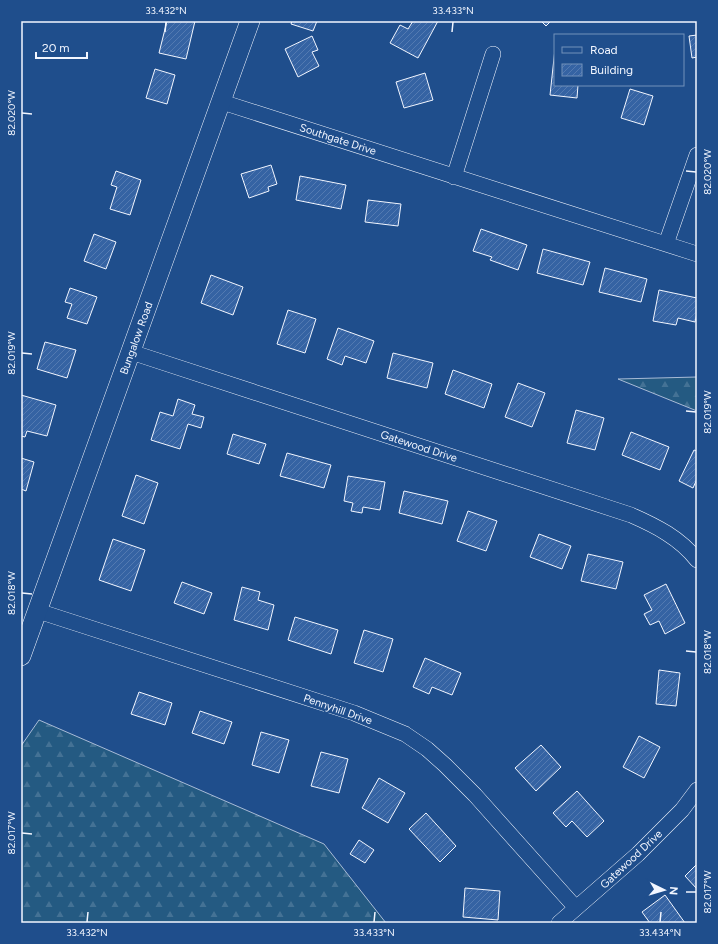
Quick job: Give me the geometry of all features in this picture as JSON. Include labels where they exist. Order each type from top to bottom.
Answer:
[{"type":"street","name":"Bungalow Road","points":[[21,656],[250,21]]},
{"type":"street","points":[[454,177],[493,54]]},
{"type":"street","name":"Southgate Drive","points":[[222,102],[697,254]]},
{"type":"street","points":[[666,244],[697,155]]},
{"type":"street","name":"Gatewood Drive","points":[[131,352],[631,515],[669,534],[689,550],[697,560]]},
{"type":"street","name":"Pennyhill Drive","points":[[38,611],[354,713],[405,734],[427,749],[450,770],[576,908]]},
{"type":"street","name":"Gatewood Drive","points":[[559,923],[638,854],[682,810],[697,790]]},
{"type":"green space","points":[[697,377],[697,411],[618,379]]},
{"type":"green space","points":[[39,720],[324,844],[386,923],[21,923],[21,746]]},
{"type":"building","points":[[167,21],[195,21],[186,59],[159,53]]},
{"type":"building","points":[[292,21],[317,21],[313,31],[291,24]]},
{"type":"building","points":[[413,21],[438,21],[418,58],[390,43],[400,25],[408,29]]},
{"type":"building","points":[[541,21],[551,21],[546,26]]},
{"type":"building","points":[[697,35],[697,57],[692,58],[689,36]]},
{"type":"building","points":[[312,36],[318,50],[312,52],[319,66],[298,77],[285,49]]},
{"type":"building","points":[[554,58],[554,86],[578,86],[577,98],[550,95]]},
{"type":"building","points":[[155,69],[175,75],[167,104],[146,98]]},
{"type":"building","points":[[425,73],[433,100],[404,108],[396,82]]},
{"type":"building","points":[[630,89],[653,96],[644,125],[621,118]]},
{"type":"building","points":[[271,165],[277,184],[268,187],[269,191],[249,198],[241,174]]},
{"type":"building","points":[[116,171],[141,180],[130,215],[110,209],[117,187],[111,185]]},
{"type":"building","points":[[300,176],[346,185],[341,209],[296,200]]},
{"type":"building","points":[[368,200],[401,204],[398,226],[365,222]]},
{"type":"building","points":[[481,229],[527,245],[518,270],[490,260],[492,257],[473,251]]},
{"type":"building","points":[[94,234],[116,242],[106,269],[84,261]]},
{"type":"building","points":[[543,249],[590,262],[583,285],[537,273]]},
{"type":"building","points":[[605,268],[647,279],[641,302],[599,292]]},
{"type":"building","points":[[211,275],[243,287],[233,315],[201,303]]},
{"type":"building","points":[[70,288],[97,297],[87,324],[67,318],[72,304],[65,302]]},
{"type":"building","points":[[659,290],[697,298],[697,313],[695,322],[678,318],[676,325],[653,321]]},
{"type":"building","points":[[288,310],[316,319],[305,353],[277,344]]},
{"type":"building","points":[[338,328],[374,341],[366,363],[345,356],[342,365],[327,359]]},
{"type":"building","points":[[45,342],[76,350],[67,378],[37,369]]},
{"type":"building","points":[[393,353],[433,363],[427,388],[387,378]]},
{"type":"building","points":[[453,370],[492,384],[484,408],[445,394]]},
{"type":"building","points":[[518,383],[545,393],[532,427],[505,417]]},
{"type":"building","points":[[21,395],[56,405],[47,436],[27,431],[25,437],[21,436]]},
{"type":"building","points":[[178,399],[195,405],[192,414],[204,417],[201,428],[188,424],[180,449],[151,440],[160,412],[173,416]]},
{"type":"building","points":[[576,410],[604,418],[595,450],[567,443]]},
{"type":"building","points":[[631,432],[669,447],[660,470],[622,455]]},
{"type":"building","points":[[233,434],[266,444],[259,464],[227,454]]},
{"type":"building","points":[[694,450],[697,451],[697,479],[693,488],[679,481]]},
{"type":"building","points":[[287,453],[331,465],[324,488],[280,476]]},
{"type":"building","points":[[21,458],[34,462],[26,491],[21,489]]},
{"type":"building","points":[[136,475],[158,483],[144,524],[122,516]]},
{"type":"building","points":[[348,476],[385,482],[380,510],[363,507],[362,513],[351,511],[353,503],[344,501]]},
{"type":"building","points":[[404,491],[448,501],[442,524],[399,513]]},
{"type":"building","points":[[468,511],[497,521],[486,551],[457,541]]},
{"type":"building","points":[[539,534],[571,546],[562,569],[530,557]]},
{"type":"building","points":[[113,539],[145,550],[131,591],[99,580]]},
{"type":"building","points":[[588,554],[623,562],[616,589],[581,581]]},
{"type":"building","points":[[182,582],[212,593],[204,614],[174,603]]},
{"type":"building","points":[[666,584],[685,623],[665,634],[659,621],[650,625],[644,614],[652,610],[644,595]]},
{"type":"building","points":[[242,587],[260,592],[258,600],[274,605],[268,630],[234,620]]},
{"type":"building","points":[[295,617],[338,630],[331,654],[288,640]]},
{"type":"building","points":[[364,630],[393,639],[383,672],[354,663]]},
{"type":"building","points":[[425,658],[461,673],[452,695],[432,687],[429,694],[413,687]]},
{"type":"building","points":[[659,670],[680,673],[676,706],[656,704]]},
{"type":"building","points":[[139,692],[172,703],[165,725],[131,714]]},
{"type":"building","points":[[200,711],[232,722],[224,744],[192,733]]},
{"type":"building","points":[[261,732],[289,740],[279,773],[252,765]]},
{"type":"building","points":[[639,736],[660,747],[644,778],[623,767]]},
{"type":"building","points":[[541,745],[561,767],[536,791],[515,768]]},
{"type":"building","points":[[321,752],[348,759],[339,793],[311,786]]},
{"type":"building","points":[[379,778],[405,793],[388,823],[362,808]]},
{"type":"building","points":[[577,791],[604,821],[587,837],[572,821],[566,827],[553,813]]},
{"type":"building","points":[[426,813],[456,846],[440,862],[409,829]]},
{"type":"building","points":[[359,840],[374,850],[365,863],[350,854]]},
{"type":"building","points":[[697,864],[697,889],[685,876]]},
{"type":"building","points":[[465,888],[500,891],[498,920],[463,917]]},
{"type":"building","points":[[665,895],[685,923],[650,923],[642,912]]}]
